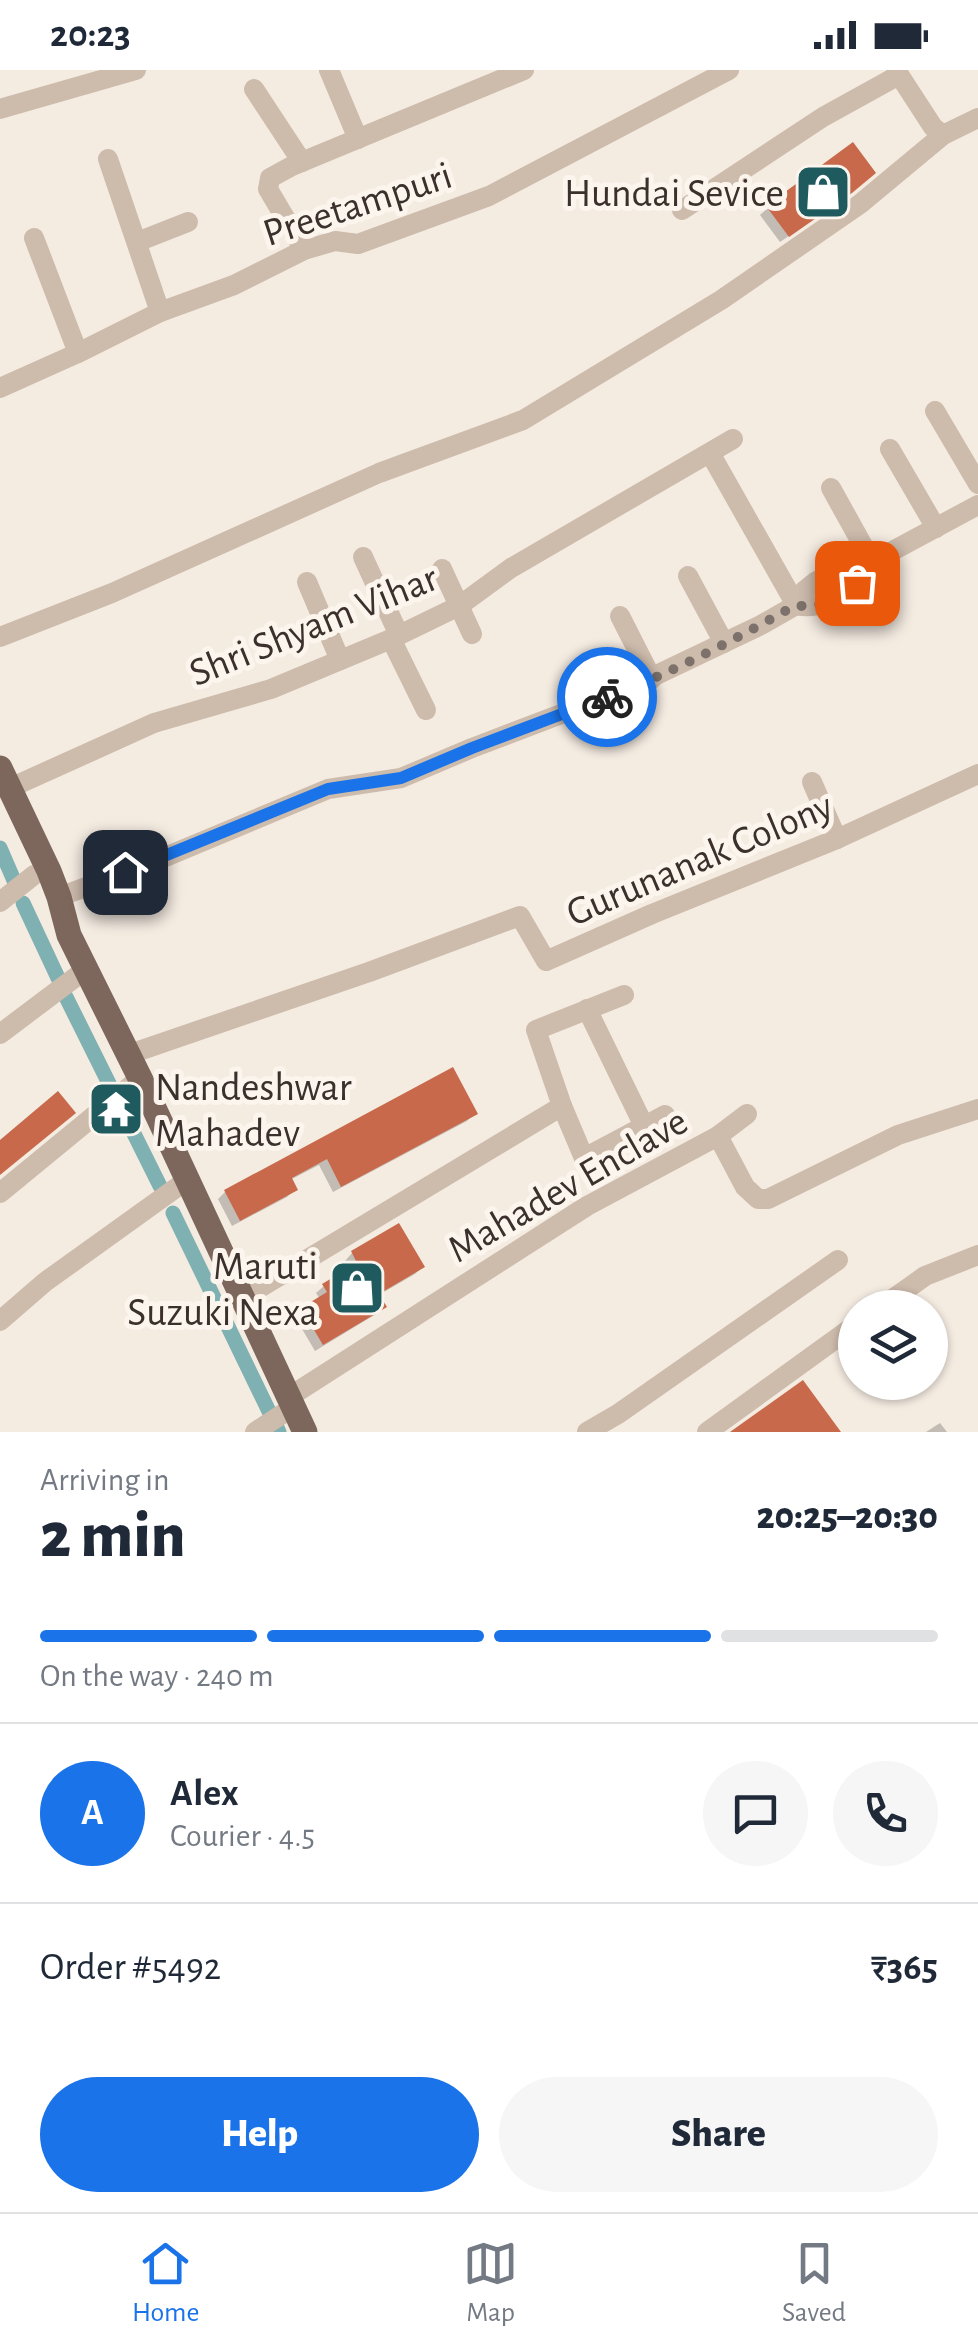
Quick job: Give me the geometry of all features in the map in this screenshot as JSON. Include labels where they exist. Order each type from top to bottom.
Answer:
[{"type":"main road","points":[[3,786],[34,875],[85,970],[125,1082],[187,1180],[242,1298],[277,1414],[305,1432]]},
{"type":"main road","points":[[3,786],[59,897],[68,935]]},
{"type":"street","points":[[0,109],[136,70]]},
{"type":"street","points":[[329,70],[358,139]]},
{"type":"street","points":[[304,250],[268,189],[270,178],[524,70]]},
{"type":"street","name":"Preetampuri","points":[[0,388],[160,312],[234,285],[304,250],[335,240],[358,244],[489,196],[729,70]]},
{"type":"street","points":[[682,210],[765,153],[897,72],[943,135]]},
{"type":"street","points":[[254,89],[302,162]]},
{"type":"street","points":[[0,638],[379,473],[523,420],[780,261],[860,204],[943,135],[978,118]]},
{"type":"street","points":[[108,159],[160,312]]},
{"type":"street","points":[[136,242],[188,222]]},
{"type":"street","points":[[34,238],[78,353]]},
{"type":"street","points":[[935,411],[978,484]]},
{"type":"street","name":"Shri Shyam Vihar","points":[[3,786],[154,723],[271,689],[395,637],[459,606],[511,568],[733,439]]},
{"type":"street","points":[[890,449],[936,528]]},
{"type":"street","points":[[710,453],[796,605]]},
{"type":"street","points":[[830,488],[872,562]]},
{"type":"street","points":[[796,605],[796,600],[815,582],[850,564],[872,562],[978,505]]},
{"type":"street","points":[[363,557],[426,710]]},
{"type":"street","points":[[442,569],[472,634]]},
{"type":"street","points":[[688,576],[724,643]]},
{"type":"street","points":[[308,582],[340,660]]},
{"type":"street","points":[[59,897],[328,789],[401,778],[652,678],[796,605]]},
{"type":"street","points":[[620,616],[652,678]]},
{"type":"street","name":"Gurunanak Colony","points":[[125,1082],[369,972],[520,916],[546,961],[837,839],[978,774]]},
{"type":"street","points":[[812,782],[837,839]]},
{"type":"street","points":[[0,902],[34,875]]},
{"type":"street","points":[[0,1034],[85,970]]},
{"type":"street","points":[[624,995],[536,1030],[562,1106],[584,1158],[665,1114]]},
{"type":"street","points":[[587,1008],[644,1126]]},
{"type":"street","points":[[0,1193],[125,1082]]},
{"type":"street","points":[[242,1298],[562,1106]]},
{"type":"street","name":"Mahadev Enclave","points":[[277,1414],[587,1206],[718,1136],[745,1186],[758,1199],[768,1200],[898,1135],[978,1109]]},
{"type":"street","points":[[718,1136],[747,1114]]},
{"type":"street","points":[[0,1321],[45,1282],[187,1180]]},
{"type":"street","points":[[905,1290],[925,1276],[978,1254]]},
{"type":"street","points":[[586,1432],[618,1414],[838,1260]]},
{"type":"street","points":[[707,1432],[838,1337]]},
{"type":"building","name":"Hundai Sevice","points":[[853,142],[876,173],[789,237],[766,206]]},
{"type":"building","points":[[453,1067],[478,1114],[341,1187],[327,1159],[292,1178],[298,1190],[240,1221],[224,1190]]},
{"type":"building","points":[[58,1091],[76,1113],[0,1175],[0,1140]]},
{"type":"building","name":"Maruti Suzuki Nexa","points":[[399,1223],[425,1267],[379,1294],[387,1307],[323,1345],[301,1308],[327,1292],[322,1284],[357,1263],[351,1251]]},
{"type":"building","points":[[803,1380],[841,1432],[730,1432]]},
{"type":"waterway","points":[[0,848],[16,885]]},
{"type":"waterway","points":[[23,903],[59,980]]},
{"type":"waterway","points":[[64,993],[160,1186]]},
{"type":"waterway","points":[[173,1213],[279,1432]]},
{"type":"way so far","points":[[607,697],[796,605],[824,603],[857,583]]},
{"type":"place","name":"Hundai Sevice","points":[[823,192]]},
{"type":"place","name":"Nandeshwar Mahadev","points":[[116,1109]]},
{"type":"place","name":"Maruti Suzuki Nexa","points":[[357,1288]]},
{"type":"route","points":[[125,872],[328,789],[401,778],[607,697]]}]
